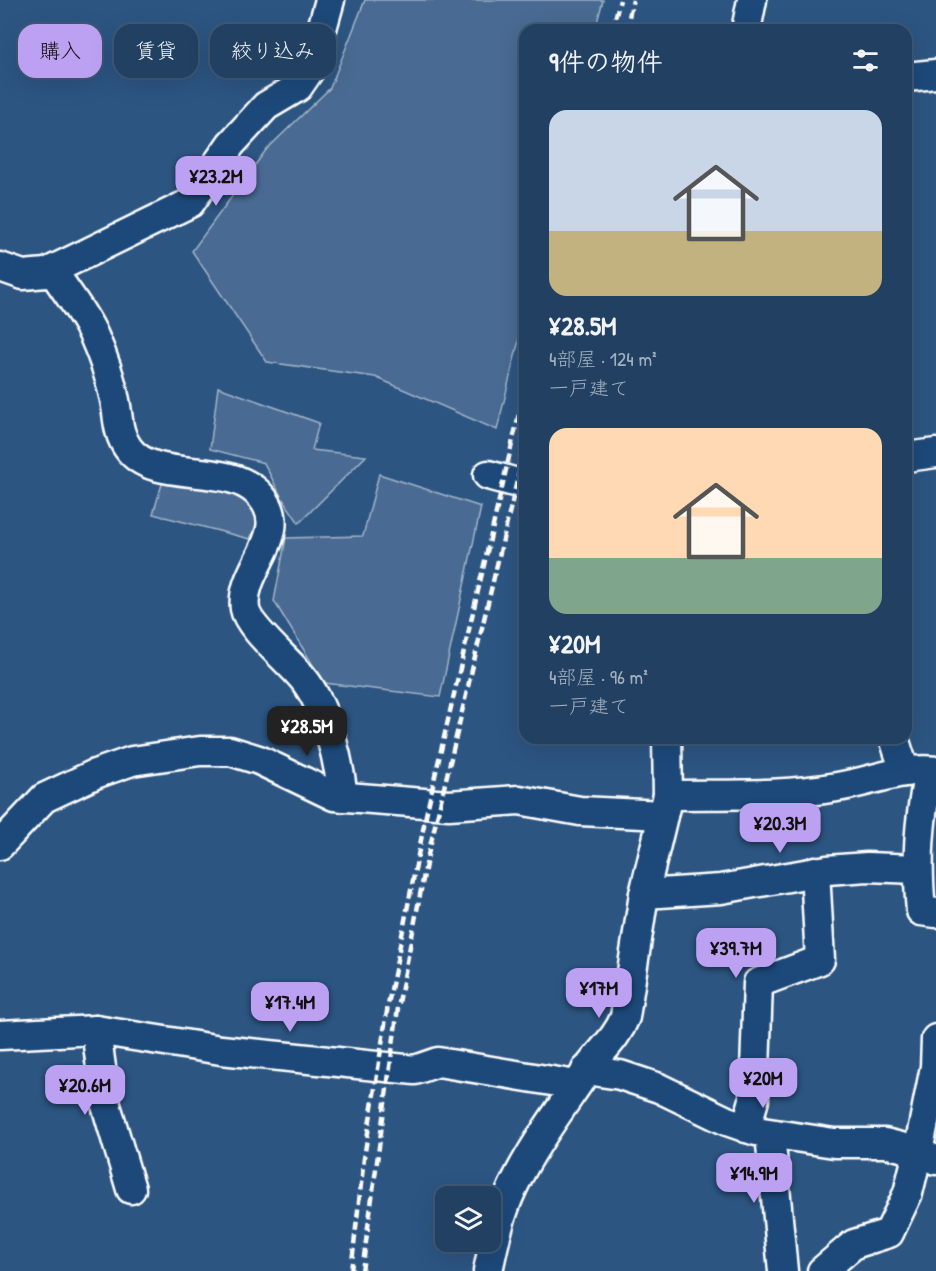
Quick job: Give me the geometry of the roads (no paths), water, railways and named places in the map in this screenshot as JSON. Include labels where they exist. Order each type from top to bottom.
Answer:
[{"type":"street","points":[[0,267],[23,275],[53,271],[190,203],[231,144],[267,106],[298,87],[311,68],[330,0]]},
{"type":"street","points":[[747,24],[752,0]]},
{"type":"street","points":[[912,76],[936,74]]},
{"type":"street","points":[[53,271],[94,336],[115,397],[118,429],[128,449],[141,460],[159,466],[237,478],[256,491],[270,507],[273,525],[247,591],[245,610],[255,625],[305,681],[317,702],[340,769],[343,797]]},
{"type":"street","points":[[912,456],[936,453]]},
{"type":"street","points":[[488,476],[519,484]]},
{"type":"street","points":[[489,1271],[497,1229],[513,1188],[528,1159],[581,1078],[619,1032],[625,1017],[644,894],[665,805],[667,744]]},
{"type":"street","points":[[900,744],[928,771]]},
{"type":"street","points":[[0,845],[44,798],[132,761],[200,751],[231,751],[260,760],[334,796],[449,805],[519,800],[580,811],[786,794],[839,787],[893,772],[928,771]]},
{"type":"street","points":[[928,771],[920,815],[917,869],[921,911],[936,913]]},
{"type":"street","points":[[644,894],[721,889],[815,871],[867,867],[917,869]]},
{"type":"street","points":[[783,1271],[754,1100],[759,983],[820,960],[815,871]]},
{"type":"street","points":[[0,1035],[96,1030],[221,1050],[416,1070],[438,1062],[581,1078],[620,1075],[659,1088],[727,1121],[758,1131],[834,1143],[885,1143],[927,1156]]},
{"type":"street","points":[[96,1030],[106,1104],[131,1190]]},
{"type":"street","points":[[822,1271],[854,1244],[889,1233],[927,1156],[936,1039]]},
{"type":"railway","points":[[614,24],[620,0]]},
{"type":"railway","points":[[627,24],[633,0]]},
{"type":"railway","points":[[351,1271],[364,1158],[388,1005],[426,815],[519,414]]},
{"type":"railway","points":[[362,1271],[398,1008],[427,859],[519,472]]}]
